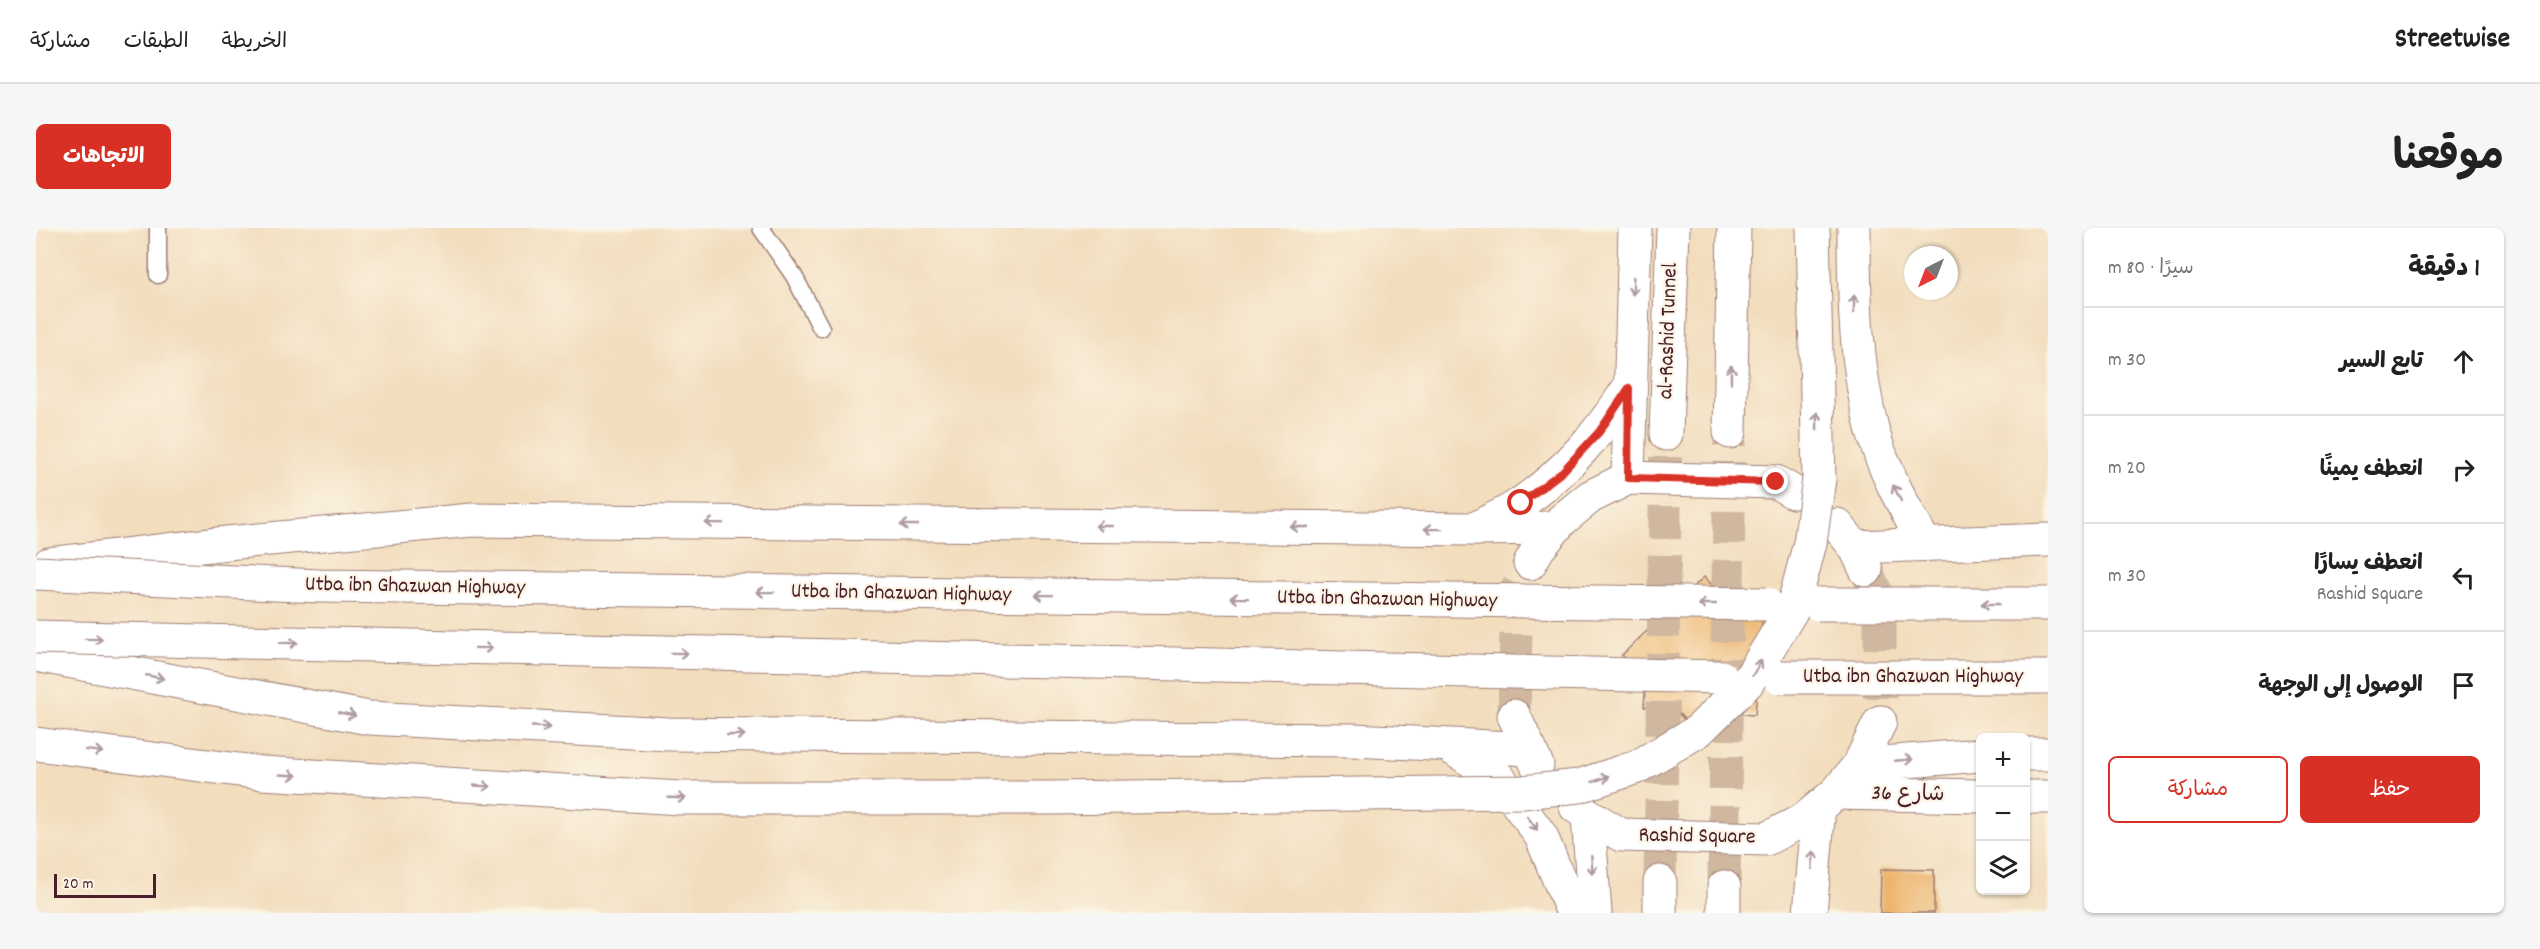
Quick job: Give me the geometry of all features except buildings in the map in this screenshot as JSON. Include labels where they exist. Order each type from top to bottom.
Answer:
[{"type":"main road","points":[[1628,478],[1635,228]]},
{"type":"main road","name":"al-Rashid Tunnel","points":[[1666,434],[1673,228]]},
{"type":"main road","points":[[1730,432],[1734,228]]},
{"type":"main road","points":[[36,744],[262,773],[680,798],[1074,798],[1523,792],[1579,786],[1637,767],[1698,731],[1747,683],[1793,608],[1810,543],[1819,479],[1813,228]]},
{"type":"main road","points":[[1854,228],[1854,314],[1860,375],[1874,434],[1896,491],[1925,544]]},
{"type":"main road","points":[[1474,529],[1521,503],[1563,471],[1599,432],[1629,388]]},
{"type":"main road","points":[[1530,563],[1554,528],[1590,497],[1628,478],[1776,482],[1793,492]]},
{"type":"main road","points":[[36,566],[227,543],[472,520],[1554,528]]},
{"type":"main road","points":[[1853,547],[2048,540]]},
{"type":"main road","name":"Utba ibn Ghazwan Highway","points":[[36,573],[320,586],[1766,604]]},
{"type":"main road","points":[[1818,604],[2048,604]]},
{"type":"main road","points":[[36,637],[1720,677]]},
{"type":"main road","points":[[36,655],[369,718],[669,734],[1354,740],[1443,743],[1533,757],[1514,716]]},
{"type":"main road","name":"Utba ibn Ghazwan Highway","points":[[1779,677],[2048,676]]},
{"type":"main road","name":"Rashid Square","points":[[1595,913],[1582,812],[1621,835],[1766,839],[1804,819],[1828,800],[1859,765],[1880,722]]},
{"type":"main road","points":[[1443,743],[1499,777],[1541,836],[1573,913]]},
{"type":"main road","points":[[2030,754],[2048,754]]},
{"type":"main road","points":[[1859,765],[1965,756]]},
{"type":"main road","name":"شارع 36","points":[[1828,800],[1976,796]]},
{"type":"main road","points":[[2030,797],[2048,797]]},
{"type":"main road","points":[[1810,913],[1828,800]]},
{"type":"lane","points":[[158,228],[158,276]]},
{"type":"lane","points":[[761,228],[794,276],[821,328]]},
{"type":"tunnel","points":[[1724,887],[1730,432]]},
{"type":"tunnel","points":[[1660,882],[1666,434]]},
{"type":"tunnel","points":[[1514,716],[1517,589],[1530,563]]},
{"type":"tunnel","points":[[1866,570],[1880,601],[1880,722]]},
{"type":"route","points":[[1521,503],[1563,471],[1599,432],[1629,388],[1628,478],[1776,482]]}]
